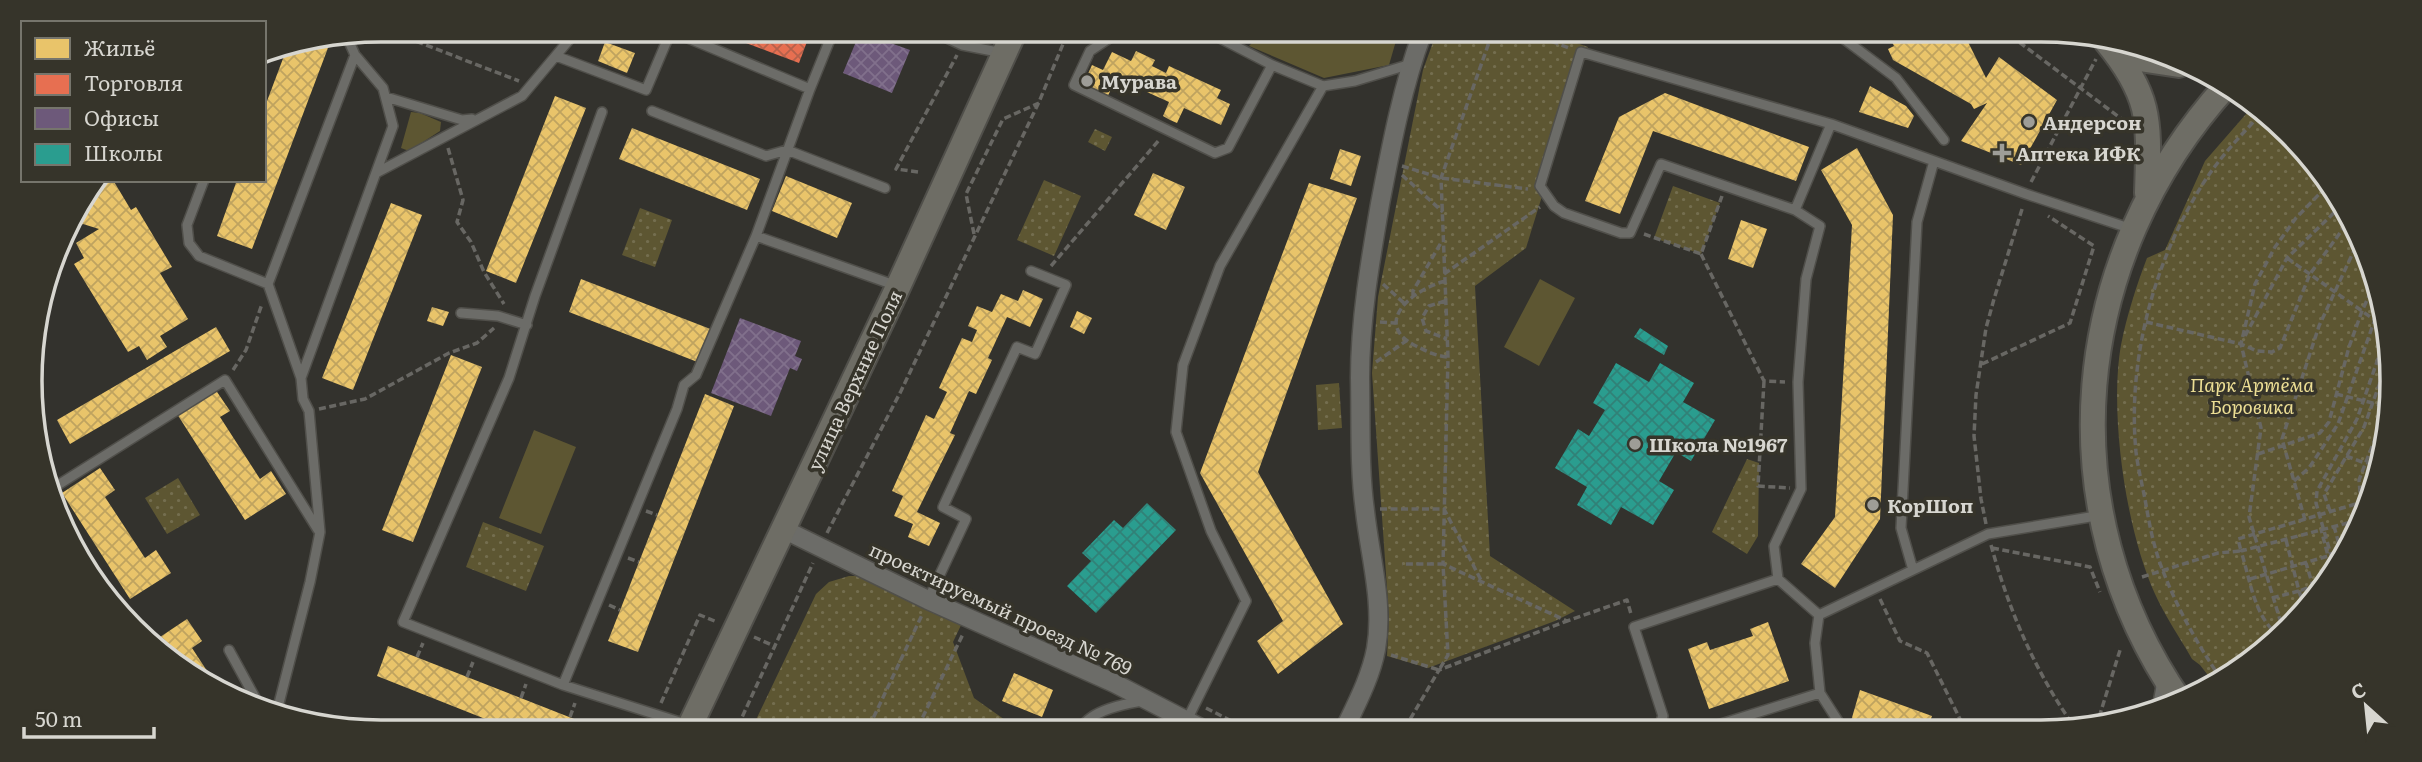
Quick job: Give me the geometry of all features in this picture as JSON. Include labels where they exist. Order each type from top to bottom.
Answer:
[{"type":"main road","name":"улица Верхние Поля","points":[[693,720],[898,286],[1009,43]]},
{"type":"main road","points":[[2105,49],[2121,60],[2141,95],[2146,110],[2147,197]]},
{"type":"main road","points":[[2124,53],[2153,61]]},
{"type":"main road","points":[[2169,695],[2132,642],[2121,585],[2102,515],[2095,473],[2094,389],[2107,305],[2132,229],[2173,152],[2220,93]]},
{"type":"street","points":[[1349,720],[1363,690],[1376,650],[1380,615],[1364,509],[1360,374],[1368,270],[1388,161],[1411,64],[1419,42]]},
{"type":"street","name":"проектируемый проезд № 769","points":[[783,529],[928,600],[1147,700],[1182,720]]},
{"type":"lane","points":[[376,173],[522,96],[567,42]]},
{"type":"lane","points":[[556,56],[646,90],[666,42]]},
{"type":"lane","points":[[697,42],[810,89]]},
{"type":"lane","points":[[563,685],[677,409],[684,384],[696,375],[756,236],[829,42]]},
{"type":"lane","points":[[956,42],[962,45],[1009,43]]},
{"type":"lane","points":[[1104,42],[1090,51],[1074,85],[1215,153],[1228,148],[1272,65]]},
{"type":"lane","points":[[1227,42],[1272,65],[1323,86],[1355,81],[1411,64]]},
{"type":"lane","points":[[1848,42],[1896,78],[1944,140]]},
{"type":"lane","points":[[301,378],[393,126],[383,88],[355,55],[350,44]]},
{"type":"lane","points":[[1819,615],[1778,579],[1774,546],[1801,489],[1798,382],[1807,279],[1820,226],[1795,210],[1661,164],[1630,233],[1621,233],[1564,213],[1554,206],[1540,186],[1581,52],[1831,124],[2132,229]]},
{"type":"lane","points":[[279,704],[320,533],[309,411],[303,399],[301,378],[268,285],[355,55]]},
{"type":"lane","points":[[1193,720],[1247,601],[1211,531],[1176,432],[1183,365],[1220,266],[1323,86]]},
{"type":"lane","points":[[386,97],[462,120],[478,119]]},
{"type":"lane","points":[[652,111],[766,156],[788,150],[885,188]]},
{"type":"lane","points":[[602,112],[535,296],[509,378],[403,622],[563,685],[671,720]]},
{"type":"lane","points":[[1795,210],[1831,124]]},
{"type":"lane","points":[[1913,570],[1900,528],[1917,222],[1934,161]]},
{"type":"lane","points":[[203,182],[187,225],[189,243],[199,256],[268,285]]},
{"type":"lane","points":[[756,236],[898,286]]},
{"type":"lane","points":[[928,600],[966,519],[943,507],[1017,346],[1035,354],[1066,285],[1031,271]]},
{"type":"lane","points":[[461,313],[505,317],[527,325]]},
{"type":"lane","points":[[58,485],[225,380],[320,533]]},
{"type":"lane","points":[[1819,615],[1988,534],[2102,515]]},
{"type":"lane","points":[[1661,720],[1662,716],[1634,627],[1778,579]]},
{"type":"lane","points":[[1819,615],[1815,643],[1820,693],[1837,720]]},
{"type":"lane","points":[[229,650],[254,695]]},
{"type":"lane","points":[[1734,720],[1820,693]]},
{"type":"lane","points":[[1086,720],[1127,703],[1147,700]]},
{"type":"path","points":[[418,42],[531,85]]},
{"type":"path","points":[[826,535],[901,391],[1039,102],[1064,42]]},
{"type":"path","points":[[1410,720],[1448,656],[1443,564],[1447,339],[1441,178],[1489,42]]},
{"type":"path","points":[[1556,42],[1581,52]]},
{"type":"path","points":[[2019,42],[2148,139]]},
{"type":"path","points":[[918,172],[896,169],[962,45]]},
{"type":"path","points":[[2068,719],[2053,698],[2031,654],[2001,583],[1981,499],[1974,436],[1976,395],[1986,328],[2026,194],[2081,89],[2099,48]]},
{"type":"path","points":[[975,236],[966,194],[1003,119],[1039,102]]},
{"type":"path","points":[[2216,671],[2183,618],[2162,570],[2150,528],[2136,452],[2136,400],[2141,343],[2166,260],[2207,179],[2257,119]]},
{"type":"path","points":[[1043,275],[1168,129]]},
{"type":"path","points":[[309,411],[366,399],[449,353],[477,343],[505,317],[503,303],[484,272],[471,242],[457,222],[463,200],[444,136]]},
{"type":"path","points":[[1388,161],[1441,178],[1530,190]]},
{"type":"path","points":[[1388,161],[1443,212]]},
{"type":"path","points":[[1701,254],[1724,187]]},
{"type":"path","points":[[2279,623],[2249,517],[2261,428],[2241,344],[2255,284],[2276,247],[2297,218],[2322,192]]},
{"type":"path","points":[[1444,274],[1548,201],[1554,206]]},
{"type":"path","points":[[2241,344],[2287,258],[2335,212]]},
{"type":"path","points":[[1982,364],[2070,323],[2094,246],[2048,216]]},
{"type":"path","points":[[2146,322],[2241,344],[2257,351],[2272,352],[2280,348],[2310,274],[2344,228]]},
{"type":"path","points":[[1633,229],[1701,254],[1764,381],[1758,486],[1801,489]]},
{"type":"path","points":[[1413,296],[1413,291],[1443,240]]},
{"type":"path","points":[[2305,520],[2283,439],[2308,357],[2354,251]]},
{"type":"path","points":[[2287,258],[2374,320]]},
{"type":"path","points":[[1368,270],[1405,304]]},
{"type":"path","points":[[1444,281],[1430,285],[1413,296],[1405,304],[1395,323],[1399,334],[1406,341],[1431,354],[1447,357]]},
{"type":"path","points":[[225,380],[246,350],[268,285]]},
{"type":"path","points":[[2258,454],[2320,433],[2329,422],[2369,296]]},
{"type":"path","points":[[1445,300],[1429,306],[1422,318],[1426,331],[1447,339]]},
{"type":"path","points":[[2294,481],[2309,468],[2338,424],[2374,320]]},
{"type":"path","points":[[1360,374],[1406,341]]},
{"type":"path","points":[[2250,579],[2328,556],[2316,503],[2317,491],[2357,419],[2379,356]]},
{"type":"path","points":[[1764,381],[1798,382]]},
{"type":"path","points":[[2330,511],[2324,494],[2364,426],[2380,381]]},
{"type":"path","points":[[2336,394],[2379,405]]},
{"type":"path","points":[[2362,491],[2359,480],[2374,439]]},
{"type":"path","points":[[2346,456],[2365,463],[2370,462]]},
{"type":"path","points":[[2273,629],[2263,616],[2238,539],[2357,504]]},
{"type":"path","points":[[1364,509],[1444,509]]},
{"type":"path","points":[[1444,509],[1482,582]]},
{"type":"path","points":[[2142,577],[2218,553],[2258,548],[2349,522]]},
{"type":"path","points":[[2334,526],[2339,543]]},
{"type":"path","points":[[2322,529],[2331,556]]},
{"type":"path","points":[[2286,540],[2302,598]]},
{"type":"path","points":[[1992,548],[2090,568],[2100,592]]},
{"type":"path","points":[[2306,563],[2312,584]]},
{"type":"path","points":[[1402,564],[1443,564],[1567,621]]},
{"type":"path","points":[[2272,598],[2310,587]]},
{"type":"path","points":[[1875,588],[1900,641],[1927,653],[1960,720]]},
{"type":"path","points":[[872,720],[928,600]]},
{"type":"path","points":[[1376,650],[1439,670],[1627,600],[1634,627]]},
{"type":"path","points":[[921,720],[970,618]]},
{"type":"path","points":[[2101,714],[2132,642]]},
{"type":"green space","points":[[1253,42],[1396,42],[1389,65],[1324,78],[1249,46]]},
{"type":"green space","points":[[1433,42],[1574,42],[1588,47],[1526,248],[1475,286],[1490,556],[1575,611],[1428,668],[1387,656],[1389,617],[1372,373],[1378,297],[1423,70]]},
{"type":"green space","points":[[411,112],[441,122],[440,131],[409,151],[401,148]]},
{"type":"green space","name":"Парк Артёма Боровика","points":[[2247,112],[2296,157],[2335,212],[2362,272],[2377,337],[2380,381],[2377,425],[2368,469],[2354,511],[2335,550],[2310,587],[2281,621],[2247,650],[2208,676],[2192,659],[2159,602],[2145,568],[2128,505],[2117,404],[2121,345],[2147,258],[2165,250],[2205,161]]},
{"type":"green space","points":[[1095,129],[1112,137],[1105,151],[1088,142]]},
{"type":"green space","points":[[1044,180],[1081,196],[1054,256],[1017,240]]},
{"type":"green space","points":[[1673,186],[1720,203],[1701,254],[1654,238]]},
{"type":"green space","points":[[640,208],[672,220],[655,267],[622,255]]},
{"type":"green space","points":[[1540,279],[1575,298],[1539,366],[1504,347]]},
{"type":"green space","points":[[1339,383],[1342,428],[1318,430],[1316,385]]},
{"type":"green space","points":[[534,430],[576,447],[541,534],[499,518]]},
{"type":"green space","points":[[1747,459],[1759,463],[1758,536],[1747,554],[1712,532]]},
{"type":"green space","points":[[178,478],[200,515],[167,534],[145,498]]},
{"type":"green space","points":[[483,522],[544,546],[526,591],[466,567]]},
{"type":"green space","points":[[849,576],[871,576],[963,621],[953,642],[974,698],[1005,720],[756,720],[816,594],[829,582]]},
{"type":"building: Жильё","points":[[605,42],[635,53],[627,73],[598,61]]},
{"type":"building: Жильё","points":[[1892,42],[1968,42],[1986,78],[1999,57],[2057,100],[2021,165],[1961,141],[1987,103],[1974,109],[1971,104],[1893,60],[1888,49],[1894,46]]},
{"type":"building: Жильё","points":[[329,47],[252,249],[217,236],[236,182],[266,182],[266,104],[284,57]]},
{"type":"building: Жильё","points":[[1136,51],[1155,60],[1152,66],[1166,73],[1169,66],[1221,90],[1217,98],[1230,104],[1221,125],[1184,108],[1177,123],[1170,120],[1163,116],[1169,102],[1116,78],[1107,98],[1082,87],[1092,65],[1103,70],[1112,52],[1131,61]]},
{"type":"building: Жильё","points":[[1870,86],[1906,106],[1914,116],[1908,128],[1859,112]]},
{"type":"building: Жильё","points":[[1665,93],[1809,147],[1796,181],[1653,131],[1620,214],[1585,201],[1619,117]]},
{"type":"building: Жильё","points":[[555,96],[586,108],[516,283],[486,271]]},
{"type":"building: Жильё","points":[[632,128],[760,179],[747,210],[619,159]]},
{"type":"building: Жильё","points":[[1857,148],[1893,215],[1880,519],[1835,588],[1801,564],[1835,517],[1852,225],[1821,170]]},
{"type":"building: Жильё","points":[[1340,149],[1361,156],[1351,186],[1330,179]]},
{"type":"building: Жильё","points":[[1153,173],[1185,187],[1166,230],[1134,215]]},
{"type":"building: Жильё","points":[[786,176],[852,203],[837,238],[772,211]]},
{"type":"building: Жильё","points":[[107,182],[114,182],[131,210],[136,207],[172,267],[160,273],[188,319],[160,336],[167,347],[147,360],[139,346],[128,352],[74,264],[84,258],[76,243],[99,229],[83,224],[79,226]]},
{"type":"building: Жильё","points":[[1309,183],[1357,198],[1258,472],[1343,624],[1278,674],[1257,641],[1283,621],[1200,473]]},
{"type":"building: Жильё","points":[[391,203],[422,215],[353,390],[322,378]]},
{"type":"building: Жильё","points":[[1741,220],[1767,229],[1753,268],[1728,259]]},
{"type":"building: Жильё","points":[[581,279],[713,330],[700,363],[569,312]]},
{"type":"building: Жильё","points":[[1023,290],[1043,299],[1030,327],[1007,317],[988,358],[992,360],[976,394],[969,391],[950,433],[955,435],[917,512],[940,523],[929,546],[908,537],[913,524],[894,516],[903,496],[892,491],[926,415],[934,419],[947,392],[939,388],[962,338],[972,342],[977,330],[968,326],[977,306],[992,312],[1001,294],[1018,301]]},
{"type":"building: Жильё","points":[[432,307],[449,312],[443,326],[427,321]]},
{"type":"building: Жильё","points":[[1077,311],[1092,318],[1084,334],[1070,327]]},
{"type":"building: Жильё","points":[[216,327],[230,351],[70,444],[57,420]]},
{"type":"building: Жильё","points":[[451,355],[482,367],[413,542],[382,530]]},
{"type":"building: Жильё","points":[[215,389],[230,411],[220,417],[260,479],[271,471],[286,494],[245,520],[177,414]]},
{"type":"building: Жильё","points":[[705,394],[734,406],[638,652],[608,641]]},
{"type":"building: Жильё","points":[[100,468],[115,490],[105,497],[145,558],[156,550],[171,573],[130,599],[62,493]]},
{"type":"building: Жильё","points":[[187,619],[202,641],[192,648],[209,674],[175,650],[159,638]]},
{"type":"building: Жильё","points":[[1768,622],[1789,681],[1709,709],[1688,649],[1707,642],[1710,650],[1753,636],[1750,629]]},
{"type":"building: Жильё","points":[[388,646],[577,720],[488,720],[377,676]]},
{"type":"building: Жильё","points":[[1014,673],[1053,690],[1042,717],[1002,701]]},
{"type":"building: Жильё","points":[[1860,690],[1932,716],[1930,720],[1851,720]]},
{"type":"building: Торговля","points":[[743,42],[807,42],[799,63]]},
{"type":"building: Офисы","points":[[856,42],[888,42],[910,50],[892,93],[843,73]]},
{"type":"building: Офисы","points":[[740,318],[801,341],[795,356],[802,359],[797,371],[790,368],[771,416],[711,393]]},
{"type":"building: Школы","points":[[1640,328],[1668,346],[1664,355],[1634,337]]},
{"type":"building: Школы","name":"Школа №1967","points":[[1616,363],[1649,382],[1660,363],[1694,383],[1683,402],[1715,420],[1691,461],[1676,452],[1659,481],[1674,490],[1653,525],[1621,507],[1611,525],[1577,505],[1587,487],[1555,468],[1578,429],[1589,436],[1605,410],[1593,403]]},
{"type":"building: Школы","points":[[1147,503],[1176,530],[1096,613],[1067,586],[1091,561],[1082,553],[1114,520],[1123,528]]},
{"type":"place","name":"Мурава","points":[[1087,81]]},
{"type":"place","name":"Андерсон","points":[[2029,122]]},
{"type":"place","name":"Аптека ИФК","points":[[2002,153]]},
{"type":"place","name":"Школа №1967","points":[[1635,444]]},
{"type":"place","name":"КорШоп","points":[[1873,505]]}]
